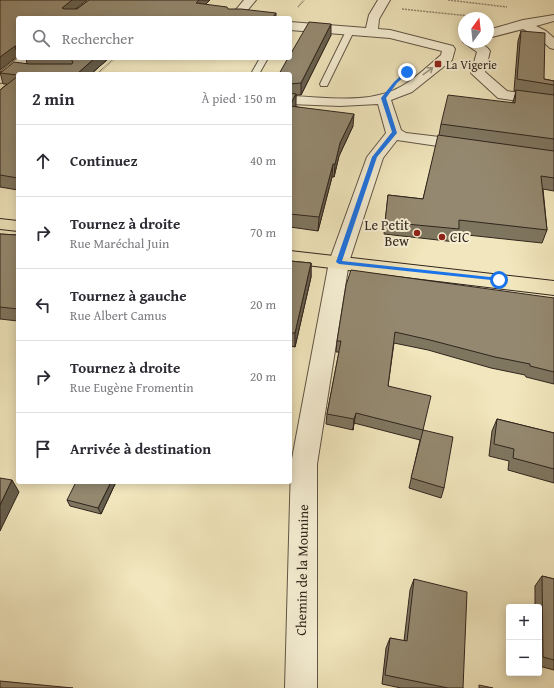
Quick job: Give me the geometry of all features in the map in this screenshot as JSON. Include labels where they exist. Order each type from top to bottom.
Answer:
[{"type":"main road","points":[[0,224],[16,226]]},
{"type":"main road","points":[[292,257],[554,288]]},
{"type":"street","points":[[237,16],[250,0]]},
{"type":"street","points":[[372,32],[371,26],[373,20],[382,3]]},
{"type":"street","points":[[494,32],[523,24],[554,18]]},
{"type":"street","points":[[523,24],[542,34],[554,45]]},
{"type":"street","points":[[292,26],[390,34],[449,49]]},
{"type":"street","points":[[426,57],[458,45]]},
{"type":"street","points":[[479,48],[484,51],[478,73],[503,95],[554,102]]},
{"type":"street","points":[[292,100],[340,102],[370,101],[384,98],[406,89],[447,57],[449,49]]},
{"type":"street","points":[[0,79],[24,60]]},
{"type":"street","points":[[14,68],[34,70]]},
{"type":"street","points":[[384,98],[395,83],[407,72]]},
{"type":"street","points":[[384,98],[394,133],[403,137],[477,147]]},
{"type":"street","name":"Chemin de la Mounine","points":[[301,688],[304,464],[339,262],[374,157],[394,133]]},
{"type":"lane","points":[[324,84],[350,31]]},
{"type":"lane","points":[[256,72],[263,60]]},
{"type":"path","points":[[448,0],[507,7]]},
{"type":"path","points":[[382,3],[458,14]]},
{"type":"path","points":[[99,72],[113,60]]},
{"type":"building","points":[[0,0],[72,0],[62,8],[77,9],[89,0],[199,0],[196,3],[227,7],[228,9],[276,13],[274,16],[16,16],[16,46],[0,57]]},
{"type":"building","points":[[309,22],[331,24],[301,83],[292,84],[292,72],[280,72],[287,60],[292,60],[292,52]]},
{"type":"building","points":[[521,31],[545,33],[544,79],[554,81],[554,85],[517,79]]},
{"type":"building","points":[[72,60],[93,60],[79,72],[16,72],[16,75],[0,73],[14,62],[29,64],[72,64],[73,62]]},
{"type":"building","points":[[16,78],[16,178],[0,175],[0,90]]},
{"type":"building","points":[[516,90],[554,95],[554,139],[441,124],[448,95],[515,103]]},
{"type":"building","points":[[292,93],[296,94],[292,101]]},
{"type":"building","points":[[292,106],[354,114],[340,143],[319,217],[292,214]]},
{"type":"building","points":[[438,135],[554,151],[554,178],[541,176],[547,230],[459,220],[459,229],[385,222],[388,195],[423,199]]},
{"type":"building","points":[[0,234],[16,235],[16,309],[0,307]]},
{"type":"building","points":[[292,261],[311,263],[295,333],[292,333]]},
{"type":"building","points":[[351,270],[554,298],[554,372],[530,366],[530,364],[495,357],[395,332],[388,386],[431,396],[423,430],[356,413],[354,419],[327,414],[341,341],[337,341],[346,285]]},
{"type":"building","points":[[497,419],[554,433],[554,469],[513,458],[514,449],[494,444]]},
{"type":"building","points":[[423,430],[453,437],[444,488],[411,478]]},
{"type":"building","points":[[0,478],[12,480],[0,505]]},
{"type":"building","points":[[75,484],[110,484],[98,508],[67,500]]},
{"type":"building","points":[[542,576],[554,579],[554,660],[543,657]]},
{"type":"building","points":[[414,579],[467,592],[463,688],[448,688],[385,675],[390,638],[407,641]]},
{"type":"building","points":[[0,681],[73,688],[0,688]]},
{"type":"building","points":[[479,685],[493,688],[479,688]]},
{"type":"place","name":"La Vigerie","points":[[438,64]]},
{"type":"place","name":"Le Petit Bew","points":[[417,233]]},
{"type":"place","name":"CIC","points":[[442,237]]},
{"type":"route","points":[[407,72],[395,83],[384,98],[394,133],[389,141],[380,148],[374,157],[345,248],[339,262],[499,280]]}]
